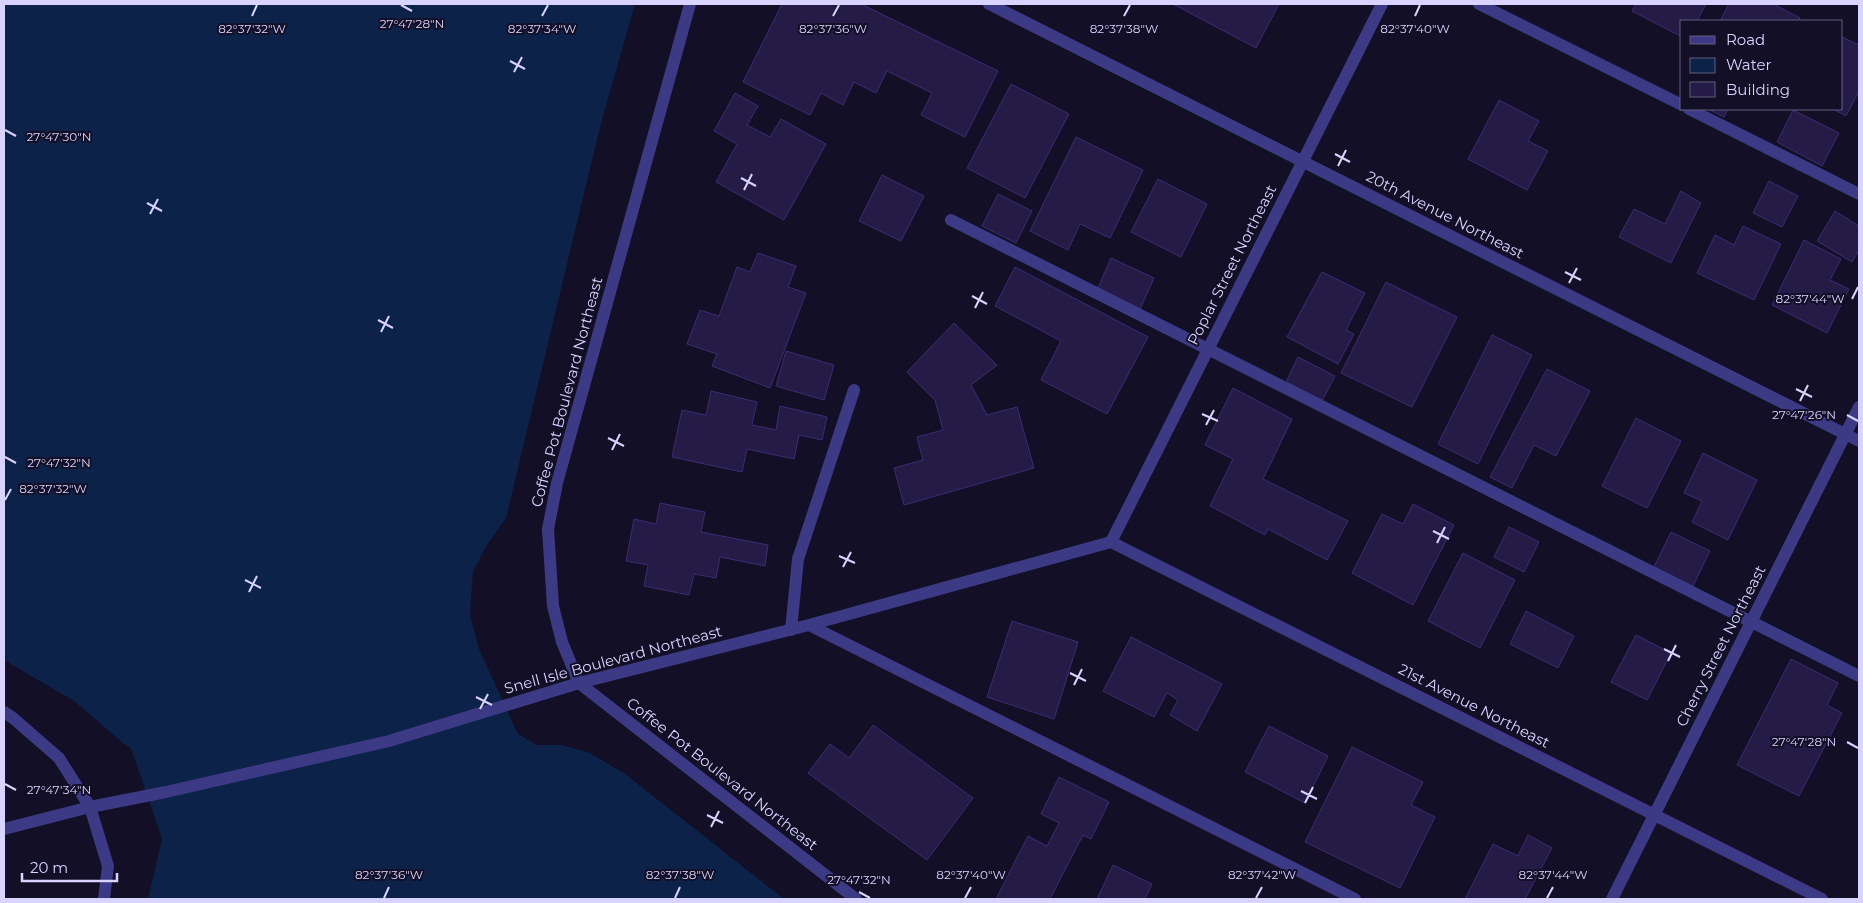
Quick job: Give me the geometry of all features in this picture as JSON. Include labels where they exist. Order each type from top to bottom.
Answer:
[{"type":"street","name":"Coffee Pot Boulevard Northeast","points":[[690,4],[557,483],[548,529],[553,606],[562,642],[579,683],[856,899]]},
{"type":"street","name":"20th Avenue Northeast","points":[[989,4],[1859,441]]},
{"type":"street","name":"Poplar Street Northeast","points":[[1111,542],[1382,4]]},
{"type":"street","points":[[1479,4],[1680,104]]},
{"type":"street","points":[[1691,110],[1859,194]]},
{"type":"street","points":[[951,220],[1859,676]]},
{"type":"street","points":[[791,630],[798,559],[854,390]]},
{"type":"street","name":"Cherry Street Northeast","points":[[1612,899],[1859,407]]},
{"type":"street","name":"Snell Isle Boulevard Northeast","points":[[4,829],[90,806],[166,792],[388,741],[579,683],[791,630],[1111,542]]},
{"type":"street","name":"21st Avenue Northeast","points":[[1111,542],[1822,899]]},
{"type":"street","points":[[809,625],[1355,899]]},
{"type":"street","points":[[4,712],[59,758],[90,806],[108,866],[104,899]]},
{"type":"water","points":[[4,4],[635,4],[600,127],[506,518],[487,545],[473,571],[470,615],[479,649],[518,734],[537,745],[562,745],[590,753],[625,774],[784,899],[148,899],[162,839],[131,748],[74,701],[4,660]]},
{"type":"building","points":[[782,4],[861,4],[998,71],[965,137],[921,115],[932,93],[887,71],[876,93],[854,82],[843,105],[821,93],[810,115],[743,82]]},
{"type":"building","points":[[1173,4],[1279,4],[1256,48]]},
{"type":"building","points":[[1636,4],[1706,4],[1698,20],[1680,20],[1680,36],[1632,11]]},
{"type":"building","points":[[1729,4],[1773,4],[1800,18],[1799,20],[1721,20]]},
{"type":"building","points":[[1843,37],[1859,45],[1859,91],[1846,116],[1835,110],[1843,110]]},
{"type":"building","points":[[1011,84],[1069,114],[1025,198],[967,168]]},
{"type":"building","points":[[735,93],[758,106],[747,125],[770,137],[781,119],[826,144],[784,220],[716,182],[737,144],[714,131]]},
{"type":"building","points":[[1499,100],[1539,121],[1528,141],[1548,151],[1527,190],[1468,159]]},
{"type":"building","points":[[1710,110],[1728,110],[1724,117]]},
{"type":"building","points":[[1793,110],[1839,133],[1822,166],[1777,142]]},
{"type":"building","points":[[1076,137],[1143,170],[1110,238],[1080,224],[1068,250],[1030,231]]},
{"type":"building","points":[[882,175],[924,196],[901,241],[859,221]]},
{"type":"building","points":[[1158,179],[1207,204],[1181,257],[1131,232]]},
{"type":"building","points":[[1769,181],[1798,196],[1782,227],[1753,213]]},
{"type":"building","points":[[1681,191],[1701,203],[1671,263],[1619,237],[1634,209],[1665,224]]},
{"type":"building","points":[[998,194],[1032,211],[1016,243],[982,226]]},
{"type":"building","points":[[1835,211],[1859,226],[1859,250],[1852,262],[1817,241]]},
{"type":"building","points":[[1743,226],[1781,244],[1754,300],[1697,273],[1715,235],[1734,245]]},
{"type":"building","points":[[1804,240],[1841,259],[1830,280],[1849,289],[1827,333],[1772,305]]},
{"type":"building","points":[[758,253],[796,266],[788,287],[806,293],[770,388],[712,366],[717,354],[687,344],[700,310],[719,316],[737,267],[750,272]]},
{"type":"building","points":[[1111,258],[1154,278],[1140,309],[1097,290]]},
{"type":"building","points":[[1015,267],[1148,337],[1107,414],[1041,380],[1061,341],[995,306]]},
{"type":"building","points":[[1322,272],[1365,293],[1346,330],[1354,334],[1338,364],[1287,337]]},
{"type":"building","points":[[1386,282],[1457,317],[1412,407],[1341,373]]},
{"type":"building","points":[[954,323],[997,365],[971,385],[987,415],[1017,407],[1034,468],[904,505],[894,468],[923,460],[917,437],[943,430],[935,400],[907,372]]},
{"type":"building","points":[[1492,335],[1532,355],[1478,464],[1438,444]]},
{"type":"building","points":[[786,351],[834,365],[824,400],[776,386]]},
{"type":"building","points":[[1298,357],[1335,376],[1322,401],[1286,382]]},
{"type":"building","points":[[1547,369],[1590,391],[1556,456],[1534,445],[1512,488],[1490,477]]},
{"type":"building","points":[[1233,388],[1292,419],[1263,479],[1348,521],[1327,560],[1268,529],[1265,535],[1210,506],[1233,459],[1205,445]]},
{"type":"building","points":[[711,391],[757,402],[752,425],[776,430],[780,406],[827,417],[822,440],[799,435],[794,459],[747,449],[742,472],[672,457],[682,410],[706,415]]},
{"type":"building","points":[[1636,418],[1681,441],[1647,508],[1602,486]]},
{"type":"building","points":[[1703,453],[1757,480],[1728,540],[1692,522],[1702,501],[1684,493]]},
{"type":"building","points":[[660,503],[705,512],[701,532],[768,545],[765,566],[720,557],[716,578],[694,574],[689,595],[644,586],[648,565],[626,561],[634,519],[656,524]]},
{"type":"building","points":[[1413,504],[1454,525],[1413,605],[1352,573],[1382,514],[1403,524]]},
{"type":"building","points":[[1509,527],[1539,542],[1524,572],[1494,557]]},
{"type":"building","points":[[1671,532],[1710,551],[1693,586],[1654,567]]},
{"type":"building","points":[[1463,553],[1515,580],[1480,648],[1428,621]]},
{"type":"building","points":[[1526,611],[1574,636],[1558,668],[1510,644]]},
{"type":"building","points":[[1012,621],[1078,642],[1054,719],[987,697]]},
{"type":"building","points":[[1636,635],[1671,653],[1647,700],[1611,682]]},
{"type":"building","points":[[1131,637],[1222,684],[1197,731],[1170,715],[1178,700],[1167,693],[1154,717],[1103,691]]},
{"type":"building","points":[[1791,659],[1838,683],[1827,705],[1842,713],[1799,796],[1737,765]]},
{"type":"building","points":[[873,725],[973,798],[927,860],[808,773],[830,744],[849,758]]},
{"type":"building","points":[[1269,726],[1328,756],[1305,803],[1245,772]]},
{"type":"building","points":[[1352,747],[1423,782],[1411,805],[1435,817],[1400,888],[1305,842]]},
{"type":"building","points":[[1059,777],[1109,802],[1091,839],[1083,835],[1050,899],[996,899],[1028,836],[1047,846],[1059,823],[1041,814]]},
{"type":"building","points":[[1528,835],[1552,848],[1525,899],[1465,899],[1493,844],[1518,856]]},
{"type":"building","points":[[1113,865],[1152,884],[1145,899],[1097,899]]}]
